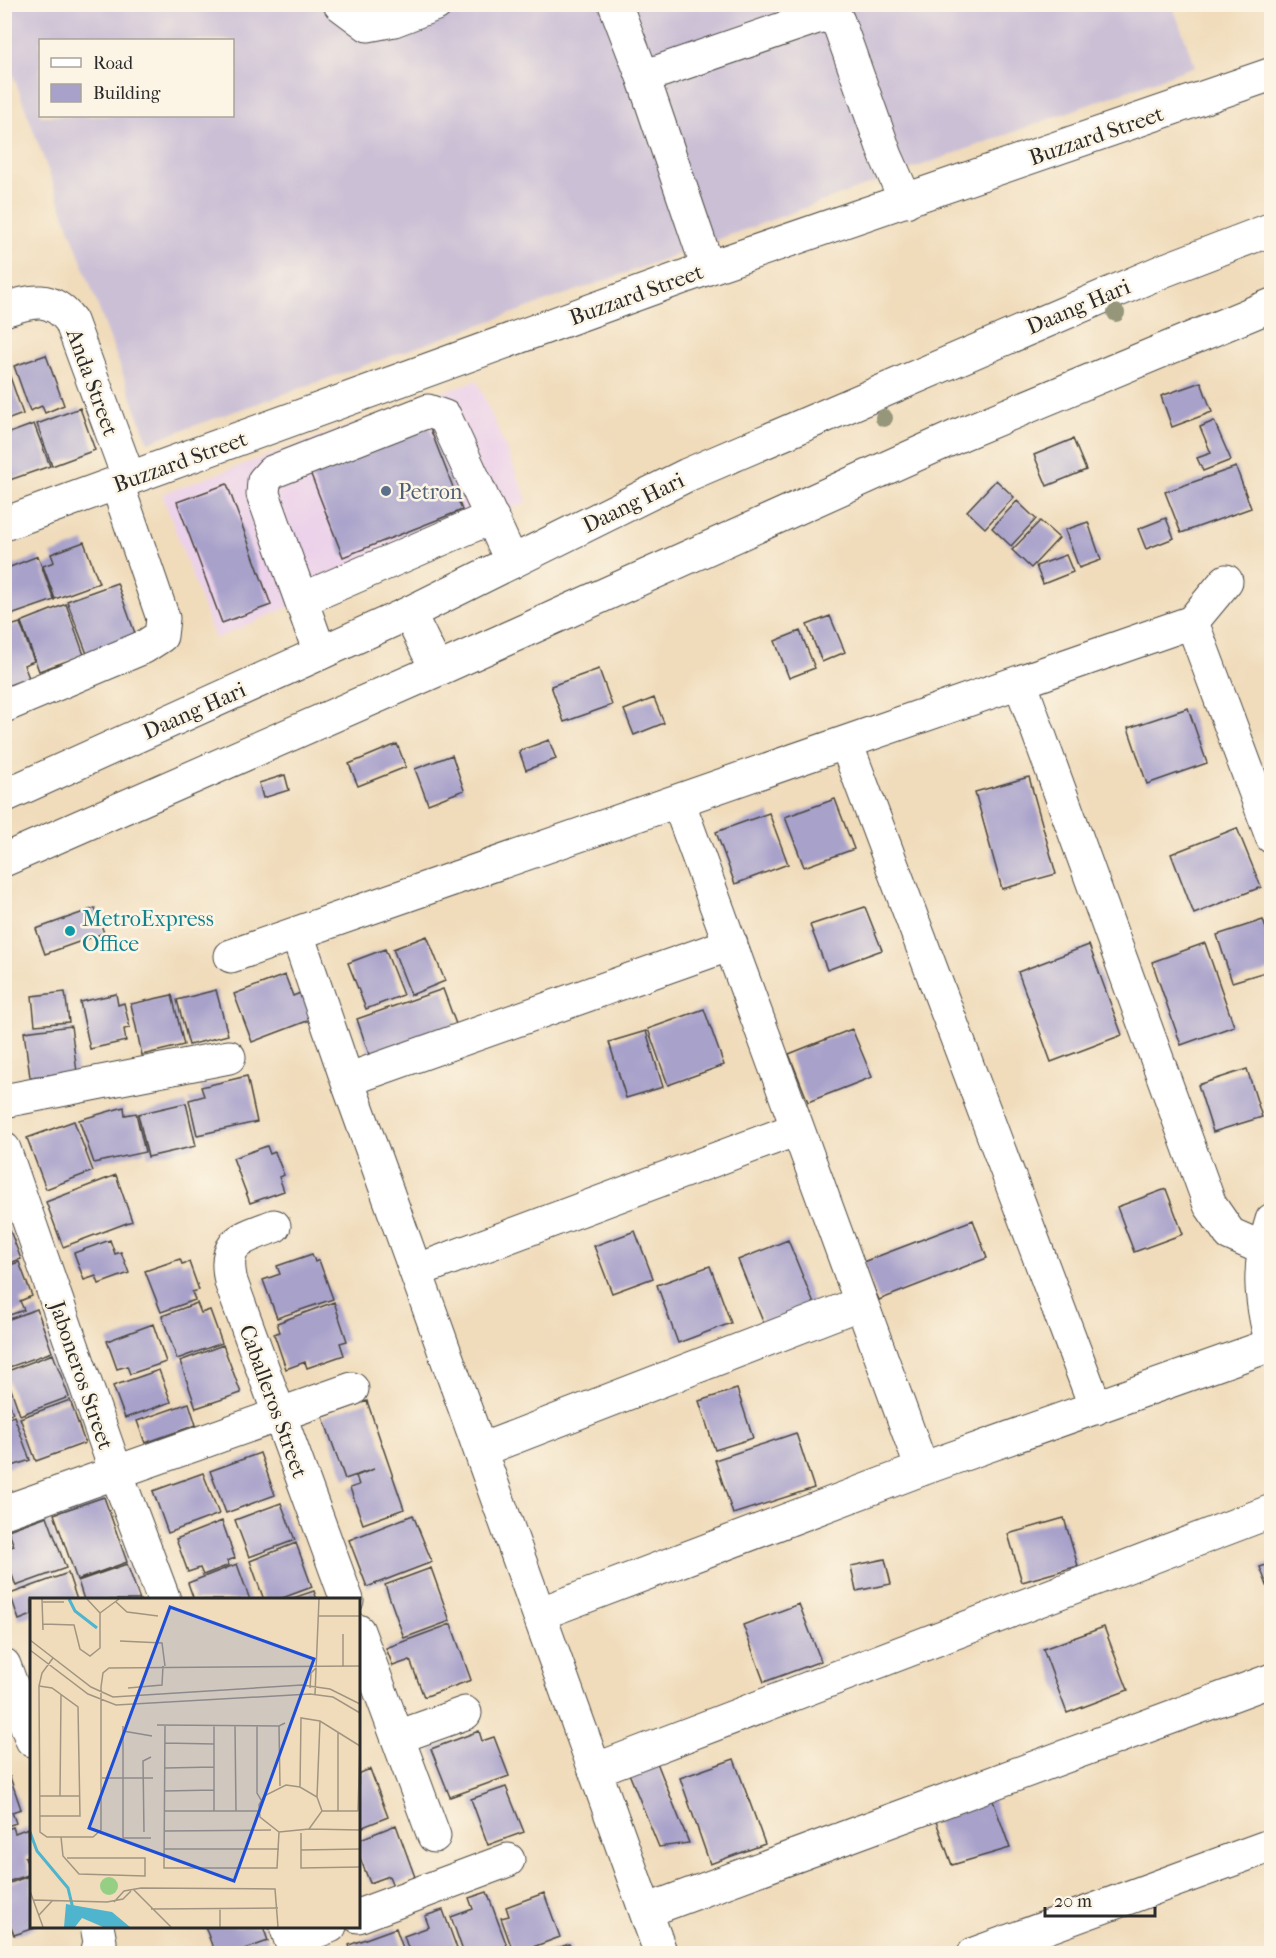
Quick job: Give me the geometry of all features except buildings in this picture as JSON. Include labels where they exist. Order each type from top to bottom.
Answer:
[{"type":"street","points":[[340,4],[368,26],[394,20],[436,4]]},
{"type":"street","points":[[615,4],[643,77],[708,268]]},
{"type":"street","points":[[643,77],[823,15],[838,21],[886,156],[906,201]]},
{"type":"street","name":"Buzzard Street","points":[[4,524],[708,268],[1272,74]]},
{"type":"street","name":"Daang Hari","points":[[4,796],[409,613],[687,475],[1145,278],[1272,229]]},
{"type":"street","name":"Anda Street","points":[[4,310],[39,301],[52,303],[63,310],[71,321],[123,481],[163,618],[161,636],[144,647],[4,706]]},
{"type":"street","points":[[4,860],[437,670],[964,433],[1272,304]]},
{"type":"street","points":[[320,653],[263,494],[264,481],[272,472],[428,411],[438,413],[445,417],[512,562]]},
{"type":"street","points":[[301,600],[492,517]]},
{"type":"street","points":[[231,956],[1192,622],[1226,581]]},
{"type":"street","points":[[409,613],[437,670]]},
{"type":"street","points":[[1192,622],[1272,837]]},
{"type":"street","points":[[539,1614],[922,1469],[1271,1345],[1260,1293],[1267,1234],[1230,1234],[1210,1205],[1020,682]]},
{"type":"street","points":[[846,743],[1096,1408]]},
{"type":"street","points":[[678,801],[922,1469]]},
{"type":"street","points":[[297,934],[347,1080],[661,1953]]},
{"type":"street","points":[[347,1080],[731,945]]},
{"type":"street","points":[[4,1101],[229,1057]]},
{"type":"street","points":[[416,1271],[797,1129]]},
{"type":"street","name":"Jaboneros Street","points":[[4,1149],[116,1472],[164,1598]]},
{"type":"street","name":"Caballeros Street","points":[[274,1226],[248,1236],[234,1245],[226,1261],[231,1282],[347,1598]]},
{"type":"street","points":[[481,1450],[861,1303]]},
{"type":"street","points":[[4,1512],[278,1413],[352,1389]]},
{"type":"street","points":[[595,1770],[1272,1511]]},
{"type":"street","points":[[360,1636],[434,1836]]},
{"type":"street","points":[[4,1665],[30,1735]]},
{"type":"street","points":[[646,1911],[1272,1680]]},
{"type":"street","points":[[398,1737],[465,1713]]},
{"type":"street","points":[[974,1953],[1272,1845]]},
{"type":"street","points":[[360,1915],[508,1860]]},
{"type":"street","points":[[97,1928],[100,1942],[98,1953]]},
{"type":"street","points":[[288,1934],[320,1928]]},
{"type":"shaded area","points":[[5,4],[1172,4],[1195,66],[609,279],[148,442],[5,53]]},
{"type":"shaded area","points":[[477,380],[528,502],[215,639],[162,494]]},
{"type":"place","name":"Petron","points":[[386,491]]},
{"type":"place","name":"MetroExpress Office","points":[[70,931]]}]
